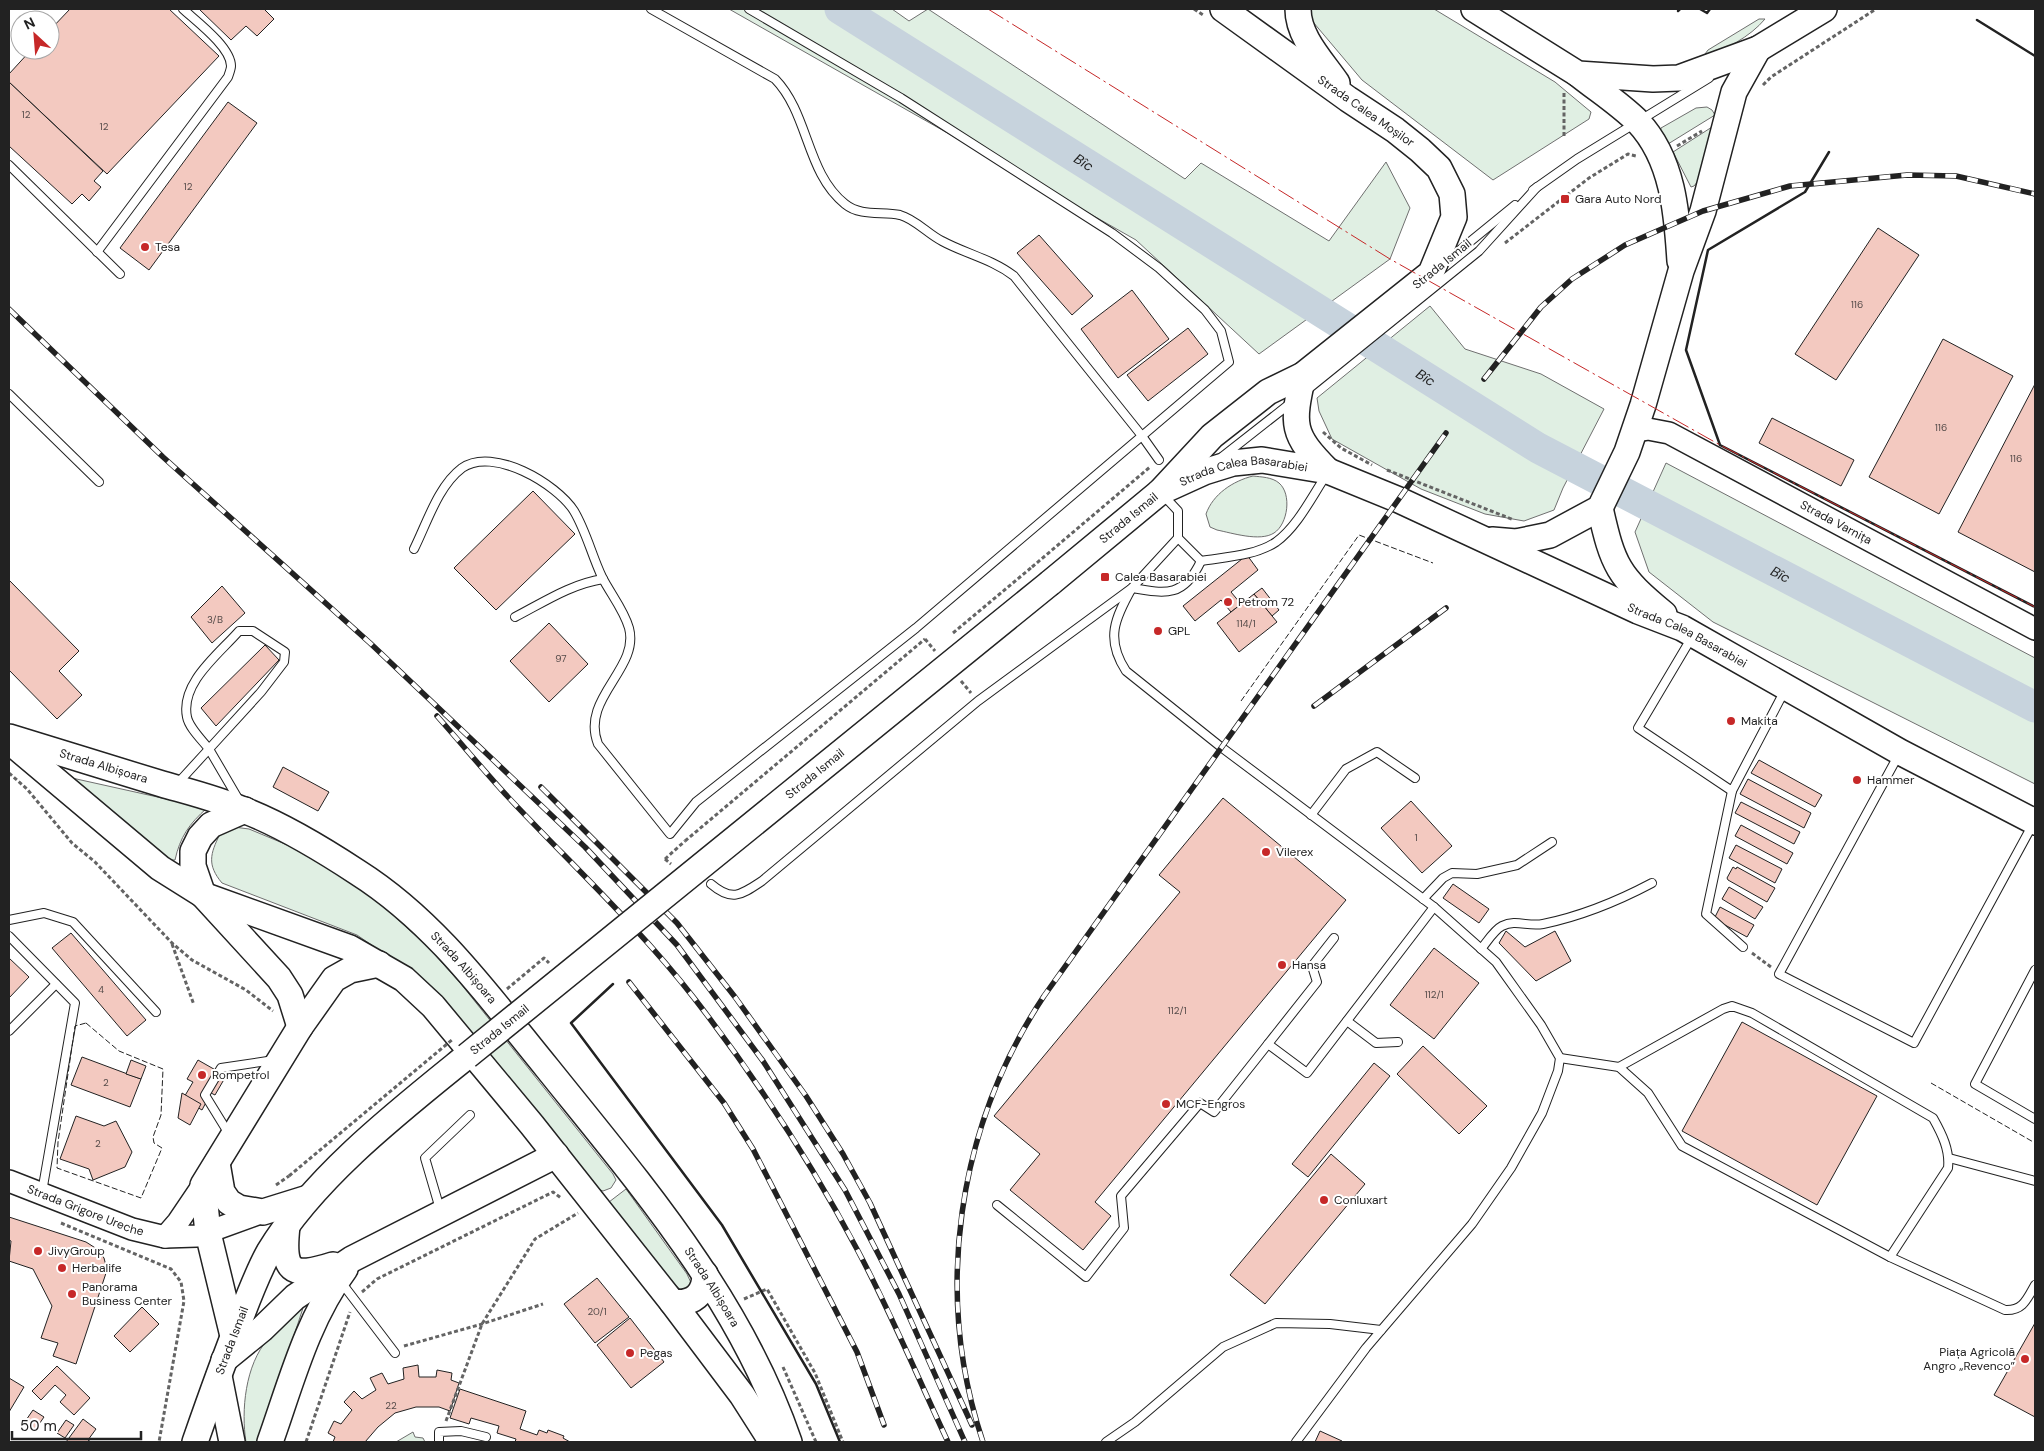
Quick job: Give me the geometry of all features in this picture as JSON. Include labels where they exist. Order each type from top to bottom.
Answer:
[{"type":"main road","points":[[1298,9],[1298,17],[1305,37],[1348,100]]},
{"type":"main road","points":[[1474,9],[1571,83],[1637,122],[1660,156],[1673,193],[1681,271]]},
{"type":"main road","name":"Strada Ismail","points":[[1758,49],[1824,9]]},
{"type":"main road","name":"Strada Calea Moșilor","points":[[1216,14],[1395,130],[1420,150],[1438,168],[1452,194],[1454,217],[1431,273]]},
{"type":"main road","points":[[1571,83],[1624,79],[1678,78],[1758,49]]},
{"type":"main road","points":[[1687,632],[1640,593],[1617,567],[1609,548],[1602,504],[1631,441],[1681,271],[1703,211],[1734,92],[1758,49]]},
{"type":"main road","name":"Strada Ismail","points":[[195,1442],[221,1367],[262,1266],[308,1198],[392,1117],[1041,575],[1160,492],[1212,436],[1268,392],[1304,386],[1414,296],[1431,273]]},
{"type":"main road","name":"Strada Calea Basarabiei","points":[[1304,386],[1296,424],[1300,438],[1308,451],[1328,471]]},
{"type":"main road","name":"Strada Calea Basarabiei","points":[[1160,492],[1204,472],[1233,464],[1262,460],[1328,471],[1399,500],[1687,632],[1900,752],[2035,822]]},
{"type":"main road","points":[[1481,539],[1516,542],[1550,535],[1602,504]]},
{"type":"main road","name":"Strada Albișoara","points":[[9,737],[245,810],[283,829],[356,871],[389,894],[437,936],[456,956],[635,1177],[704,1274],[740,1332],[762,1374],[789,1442]]},
{"type":"main road","name":"Strada Albișoara","points":[[9,741],[160,868],[203,895],[350,948],[404,979],[433,1006],[556,1155],[672,1302],[737,1389],[772,1442]]},
{"type":"main road","points":[[245,810],[211,825],[200,837],[193,851],[193,866],[203,895],[280,978],[290,995],[300,1028]]},
{"type":"main road","points":[[233,1336],[208,1233],[203,1185],[300,1028],[334,979],[357,968],[379,964]]},
{"type":"main road","points":[[232,1442],[221,1367],[295,1297],[441,1214],[556,1155]]},
{"type":"main road","points":[[217,1163],[222,1192],[229,1202],[240,1208],[263,1212],[308,1198]]},
{"type":"main road","points":[[288,1225],[285,1252],[287,1262],[299,1272],[345,1269]]},
{"type":"main road","points":[[270,1442],[310,1330],[320,1307],[345,1269]]},
{"type":"main road","points":[[672,1302],[683,1303],[692,1300],[700,1294],[705,1284],[704,1274]]},
{"type":"street","name":"Strada Varnița","points":[[1631,441],[1648,430],[1669,433],[2035,628]]},
{"type":"street","name":"Strada Grigore Ureche","points":[[9,1183],[132,1229],[164,1237],[178,1238],[208,1233],[263,1212]]},
{"type":"street","points":[[164,1237],[178,1222],[203,1185]]},
{"type":"lane","points":[[97,252],[228,77],[231,65],[227,53],[218,41],[183,9]]},
{"type":"lane","points":[[651,9],[775,80],[788,95],[825,182],[844,204],[856,211],[901,215],[943,242],[1004,268],[1014,276],[1142,436],[1159,460]]},
{"type":"lane","points":[[414,549],[446,486],[454,475],[472,463],[491,462],[516,469],[538,479],[563,498],[574,511],[604,579],[629,628],[629,642],[626,655],[595,713],[595,736],[598,744],[670,834],[696,802],[916,628],[1229,362],[1221,331],[1205,310],[1159,268],[1112,233],[902,98],[749,9]]},
{"type":"lane","name":"Strada Ismail","points":[[1431,273],[1537,187],[1637,122],[1758,49]]},
{"type":"lane","points":[[9,165],[120,274]]},
{"type":"lane","name":"Strada Ismail","points":[[1414,296],[1479,251],[1537,187]]},
{"type":"lane","name":"Strada Ismail","points":[[1204,472],[1304,386]]},
{"type":"lane","points":[[9,394],[100,482]]},
{"type":"lane","points":[[1201,561],[1253,552],[1276,542],[1293,525],[1328,471]]},
{"type":"lane","points":[[711,884],[723,894],[733,895],[747,891],[762,881],[978,701],[1132,588],[1178,538],[1178,511],[1160,492]]},
{"type":"lane","points":[[1178,538],[1201,561]]},
{"type":"lane","points":[[1132,588],[1163,593],[1178,589],[1193,578],[1201,561]]},
{"type":"lane","points":[[515,617],[582,583],[604,579]]},
{"type":"lane","points":[[1132,588],[1115,624],[1113,641],[1118,658],[1126,671],[1221,747],[1434,907],[1496,962],[1519,992],[1560,1058],[1558,1071],[1542,1113],[1511,1168],[1472,1224],[1381,1330],[1296,1442]]},
{"type":"lane","points":[[174,788],[209,749],[262,692],[284,662],[284,652],[253,631],[239,631],[202,673],[187,695],[187,719],[209,749],[245,810]]},
{"type":"lane","points":[[1687,632],[1638,728],[1732,791]]},
{"type":"lane","points":[[1744,947],[1706,914],[1732,791],[1786,689]]},
{"type":"lane","points":[[1311,815],[1346,769],[1377,752],[1415,778]]},
{"type":"lane","points":[[1900,752],[1779,974],[1914,1043],[2035,822]]},
{"type":"lane","points":[[1423,899],[1443,878],[1452,873],[1477,874],[1517,865],[1552,842]]},
{"type":"lane","points":[[1481,949],[1501,926],[1519,921],[1531,926],[1554,922],[1616,902],[1652,883]]},
{"type":"lane","points":[[1268,1044],[1307,1073],[1434,907]]},
{"type":"lane","points":[[9,920],[44,913],[73,922],[156,1012]]},
{"type":"lane","points":[[9,936],[75,1003],[42,1194]]},
{"type":"lane","points":[[997,1205],[1086,1277],[1124,1228],[1121,1196],[1200,1103],[1214,1112],[1317,982],[1312,966],[1334,938]]},
{"type":"lane","points":[[2035,970],[1975,1084],[2035,1119]]},
{"type":"lane","points":[[9,1031],[56,984]]},
{"type":"lane","points":[[1619,1067],[1723,1009],[1732,1006],[1752,1013],[1933,1118],[1942,1134],[1949,1158],[1948,1168],[1890,1257]]},
{"type":"lane","points":[[1347,1021],[1376,1043],[1398,1042]]},
{"type":"lane","points":[[1560,1058],[1619,1067],[1648,1093],[1682,1146],[1890,1257],[2005,1310],[2016,1311],[2024,1305],[2035,1285]]},
{"type":"lane","points":[[232,1138],[204,1095],[221,1068],[281,1059]]},
{"type":"lane","points":[[441,1214],[425,1158],[470,1114]]},
{"type":"lane","points":[[1949,1158],[2035,1182]]},
{"type":"lane","points":[[345,1269],[355,1299],[398,1350]]},
{"type":"lane","points":[[1106,1442],[1135,1422],[1223,1347],[1276,1323],[1330,1324],[1381,1330]]},
{"type":"lane","points":[[439,1442],[440,1432],[461,1431],[486,1437]]},
{"type":"path","points":[[1194,9],[1216,14]]},
{"type":"path","points":[[1760,89],[1771,77],[1876,9]]},
{"type":"path","points":[[1564,138],[1571,83]]},
{"type":"path","points":[[1670,150],[1706,128]]},
{"type":"path","points":[[1503,244],[1604,168],[1630,153],[1640,159]]},
{"type":"path","points":[[1320,425],[1323,431],[1341,448],[1375,466]]},
{"type":"path","points":[[1041,575],[1159,460]]},
{"type":"path","points":[[1385,470],[1517,521]]},
{"type":"path","points":[[671,864],[665,859],[685,841],[925,639]]},
{"type":"path","points":[[9,773],[27,790],[72,843],[95,862],[123,893],[151,918],[172,943],[192,960],[246,990],[276,1013]]},
{"type":"path","points":[[172,943],[194,1005]]},
{"type":"path","points":[[1744,947],[1779,974]]},
{"type":"path","points":[[517,980],[544,958],[549,963]]},
{"type":"path","points":[[275,1186],[289,1176]]},
{"type":"path","points":[[306,1442],[355,1299],[377,1279],[553,1192],[565,1201]]},
{"type":"path","points":[[574,1209],[582,1216]]},
{"type":"path","points":[[440,1432],[451,1413],[482,1324],[535,1239],[579,1213]]},
{"type":"path","points":[[54,1219],[69,1228],[171,1270],[181,1282],[184,1301],[159,1442]]},
{"type":"path","points":[[398,1350],[543,1304]]},
{"type":"path","points":[[804,1352],[815,1373],[844,1442]]},
{"type":"green space","points":[[729,9],[892,9],[909,21],[928,9],[1185,179],[1201,163],[1329,241],[1386,162],[1410,208],[1390,259],[1259,354],[1136,240]]},
{"type":"green space","points":[[1308,9],[1434,9],[1555,82],[1591,112],[1589,119],[1493,180],[1362,80],[1313,22]]},
{"type":"green space","points":[[1759,19],[1765,19],[1745,37],[1728,47],[1702,58],[1708,50]]},
{"type":"green space","points":[[1707,107],[1715,115],[1668,144],[1660,132],[1661,128],[1696,108]]},
{"type":"green space","points":[[1712,127],[1699,180],[1691,187],[1673,152]]},
{"type":"green space","points":[[1430,306],[1465,349],[1541,374],[1604,409],[1563,488],[1554,510],[1524,521],[1485,514],[1421,489],[1332,439],[1319,411],[1317,398]]},
{"type":"green space","points":[[1666,463],[2035,658],[2035,784],[1713,622],[1649,572],[1635,532]]},
{"type":"green space","points":[[1253,476],[1279,483],[1286,494],[1287,509],[1279,529],[1268,536],[1254,537],[1210,527],[1206,514],[1213,500],[1231,485]]},
{"type":"green space","points":[[72,778],[207,808],[186,831],[175,860],[169,860]]},
{"type":"green space","points":[[234,827],[249,829],[297,849],[335,871],[383,906],[427,946],[461,984],[613,1174],[616,1180],[611,1188],[603,1191],[595,1188],[421,979],[357,935],[222,883],[214,871],[212,854],[220,834]]},
{"type":"green space","points":[[626,1189],[687,1274],[692,1285],[688,1290],[682,1291],[674,1284],[609,1202]]},
{"type":"green space","points":[[304,1305],[259,1442],[246,1442],[245,1403],[254,1362],[268,1339]]},
{"type":"green space","points":[[413,1432],[415,1437],[423,1438],[425,1442],[396,1442]]},
{"type":"building","points":[[70,9],[169,9],[219,56],[107,174],[9,82],[9,74],[22,60],[60,60],[60,20]]},
{"type":"building","points":[[199,9],[264,9],[274,19],[257,36],[246,26],[231,40]]},
{"type":"building","points":[[9,82],[103,171],[94,181],[101,187],[89,201],[82,194],[72,204],[9,146]]},
{"type":"building","points":[[228,102],[257,123],[149,270],[120,248]]},
{"type":"building","points":[[1878,228],[1919,255],[1836,380],[1795,354]]},
{"type":"building","points":[[1039,235],[1093,296],[1072,315],[1017,253]]},
{"type":"building","points":[[1132,290],[1169,339],[1118,378],[1081,329]]},
{"type":"building","points":[[1188,328],[1208,354],[1148,401],[1127,375]]},
{"type":"building","points":[[1943,339],[2013,376],[1939,514],[1869,477]]},
{"type":"building","points":[[2035,384],[2035,572],[1958,532]]},
{"type":"building","points":[[1772,418],[1854,460],[1841,486],[1759,443]]},
{"type":"building","points":[[533,491],[575,534],[496,610],[454,568]]},
{"type":"building","points":[[1247,555],[1258,570],[1231,592],[1241,604],[1231,612],[1221,600],[1195,621],[1183,606]]},
{"type":"building","points":[[9,580],[79,651],[59,671],[82,695],[57,719],[9,670]]},
{"type":"building","points":[[222,586],[245,613],[212,643],[191,617]]},
{"type":"building","points":[[1262,588],[1279,610],[1272,616],[1254,594]]},
{"type":"building","points":[[1254,594],[1277,622],[1239,652],[1217,623]]},
{"type":"building","points":[[549,623],[588,664],[549,702],[510,661]]},
{"type":"building","points":[[265,645],[279,660],[216,726],[201,708]]},
{"type":"building","points":[[1759,760],[1822,795],[1815,807],[1751,773]]},
{"type":"building","points":[[283,767],[329,792],[318,811],[273,787]]},
{"type":"building","points":[[1748,779],[1811,813],[1804,828],[1740,794]]},
{"type":"building","points":[[1223,798],[1346,900],[1095,1202],[1111,1216],[1083,1250],[1010,1190],[1040,1154],[994,1116],[1180,892],[1159,875]]},
{"type":"building","points":[[1411,801],[1452,846],[1422,873],[1381,828]]},
{"type":"building","points":[[1741,802],[1800,832],[1794,844],[1735,813]]},
{"type":"building","points":[[1741,825],[1793,853],[1787,864],[1735,836]]},
{"type":"building","points":[[1736,845],[1782,869],[1775,883],[1729,858]]},
{"type":"building","points":[[1733,867],[1736,869],[1737,867],[1775,888],[1767,902],[1728,880],[1727,878]]},
{"type":"building","points":[[1453,884],[1489,909],[1479,923],[1443,898]]},
{"type":"building","points":[[1729,887],[1763,907],[1755,919],[1722,899]]},
{"type":"building","points":[[1720,907],[1754,925],[1747,937],[1714,919]]},
{"type":"building","points":[[1506,931],[1525,947],[1555,931],[1571,961],[1536,981],[1499,943]]},
{"type":"building","points":[[71,933],[146,1020],[127,1036],[52,948]]},
{"type":"building","points":[[1434,948],[1479,983],[1434,1039],[1390,1005]]},
{"type":"building","points":[[9,958],[29,977],[9,998]]},
{"type":"building","points":[[1742,1022],[1877,1096],[1817,1205],[1682,1131]]},
{"type":"building","points":[[1423,1046],[1487,1106],[1459,1134],[1397,1074]]},
{"type":"building","points":[[82,1057],[141,1079],[130,1107],[71,1085]]},
{"type":"building","points":[[131,1060],[146,1066],[141,1079],[126,1074]]},
{"type":"building","points":[[198,1060],[226,1076],[215,1095],[211,1093],[202,1110],[183,1099],[193,1082],[187,1079]]},
{"type":"building","points":[[1374,1063],[1390,1076],[1308,1177],[1292,1164]]},
{"type":"building","points":[[182,1093],[201,1104],[190,1125],[178,1118]]},
{"type":"building","points":[[76,1116],[104,1126],[116,1121],[132,1152],[125,1167],[93,1180],[89,1169],[60,1159]]},
{"type":"building","points":[[1331,1154],[1365,1184],[1265,1304],[1230,1275]]},
{"type":"building","name":"Panorama Business Center","points":[[9,1217],[86,1242],[97,1249],[104,1258],[107,1270],[76,1364],[53,1356],[58,1343],[41,1338],[52,1306],[33,1269],[9,1261],[11,1241],[9,1240]]},
{"type":"building","points":[[597,1278],[629,1317],[595,1343],[564,1304]]},
{"type":"building","points":[[142,1307],[159,1324],[130,1352],[114,1336]]},
{"type":"building","points":[[630,1318],[664,1362],[631,1388],[597,1345]]},
{"type":"building","points":[[2035,1323],[2035,1417],[1994,1395]]},
{"type":"building","points":[[418,1365],[419,1377],[436,1377],[437,1370],[452,1373],[451,1380],[459,1383],[450,1411],[439,1407],[416,1407],[395,1413],[378,1427],[365,1442],[333,1442],[335,1437],[328,1433],[334,1421],[341,1424],[352,1410],[344,1402],[354,1391],[362,1399],[376,1390],[370,1378],[382,1373],[388,1384],[404,1379],[403,1368]]},
{"type":"building","points":[[57,1366],[90,1398],[74,1415],[60,1402],[66,1395],[55,1385],[41,1400],[32,1391]]},
{"type":"building","points":[[9,1378],[24,1387],[9,1412]]},
{"type":"building","points":[[460,1389],[526,1411],[520,1429],[537,1435],[539,1430],[547,1433],[548,1430],[564,1436],[563,1438],[570,1442],[515,1442],[516,1439],[497,1433],[499,1426],[471,1418],[469,1424],[450,1418]]},
{"type":"building","points":[[33,1410],[44,1417],[35,1430],[24,1423]]},
{"type":"building","points":[[83,1419],[96,1429],[88,1440],[91,1442],[66,1442]]},
{"type":"building","points":[[66,1420],[74,1425],[65,1438],[57,1433]]},
{"type":"building","points":[[1320,1431],[1342,1441],[1342,1442],[1315,1442]]},
{"type":"waterway","name":"Bîc","points":[[840,9],[1538,448],[2035,707]]},
{"type":"railway","points":[[1484,379],[1541,307],[1572,279],[1625,245],[1703,211],[1790,186],[1907,175],[1956,176],[2035,194]]},
{"type":"railway","points":[[9,309],[163,457],[370,643],[585,847],[677,945],[763,1061],[845,1190],[899,1294],[965,1442]]},
{"type":"railway","points":[[983,1442],[968,1385],[959,1328],[957,1270],[962,1212],[973,1155],[991,1100],[1014,1047],[1044,996],[1446,433]]},
{"type":"railway","points":[[1314,706],[1446,608]]},
{"type":"railway","points":[[437,716],[508,797],[604,896],[673,971],[761,1090],[802,1153],[858,1251],[882,1298],[948,1442]]},
{"type":"railway","points":[[541,787],[677,923],[735,997],[806,1096],[843,1154],[870,1203],[972,1425]]},
{"type":"railway","points":[[629,982],[724,1103],[753,1149],[857,1352],[884,1425]]},
{"type":"fence","points":[[1241,701],[1359,535],[1433,563]]},
{"type":"fence","points":[[86,1023],[119,1051],[163,1069],[161,1115],[153,1137],[154,1143],[162,1148],[141,1198],[57,1168],[58,1142],[75,1026],[86,1023]]},
{"type":"fence","points":[[1931,1083],[2035,1143]]},
{"type":"wall","points":[[1700,9],[1707,13],[1710,9]]},
{"type":"wall","points":[[1977,20],[2035,56]]},
{"type":"wall","points":[[1829,152],[1805,192],[1708,250],[1686,350],[1720,445],[2035,607]]},
{"type":"wall","points":[[613,984],[571,1023],[722,1225],[816,1384],[840,1442]]},
{"type":"power","points":[[988,9],[1390,259],[1720,445],[2035,607]]},
{"type":"place","name":"Gara Auto Nord","points":[[1565,199]]},
{"type":"place","name":"Tesa","points":[[145,247]]},
{"type":"place","name":"Calea Basarabiei","points":[[1105,577]]},
{"type":"place","name":"Petrom 72","points":[[1228,602]]},
{"type":"place","name":"GPL","points":[[1158,631]]},
{"type":"place","name":"Makita","points":[[1731,721]]},
{"type":"place","name":"Hammer","points":[[1857,780]]},
{"type":"place","name":"Vilerex","points":[[1266,852]]},
{"type":"place","name":"Hansa","points":[[1282,965]]},
{"type":"place","name":"Rompetrol","points":[[202,1075]]},
{"type":"place","name":"MCF-Engros","points":[[1166,1104]]},
{"type":"place","name":"Conluxart","points":[[1324,1200]]},
{"type":"place","name":"JivyGroup","points":[[38,1251]]},
{"type":"place","name":"Herbalife","points":[[62,1268]]},
{"type":"place","name":"Panorama Business Center","points":[[72,1294]]},
{"type":"place","name":"Pegas","points":[[630,1353]]},
{"type":"place","name":"Piața Agricolă Angro „Revenco”","points":[[2025,1359]]}]
